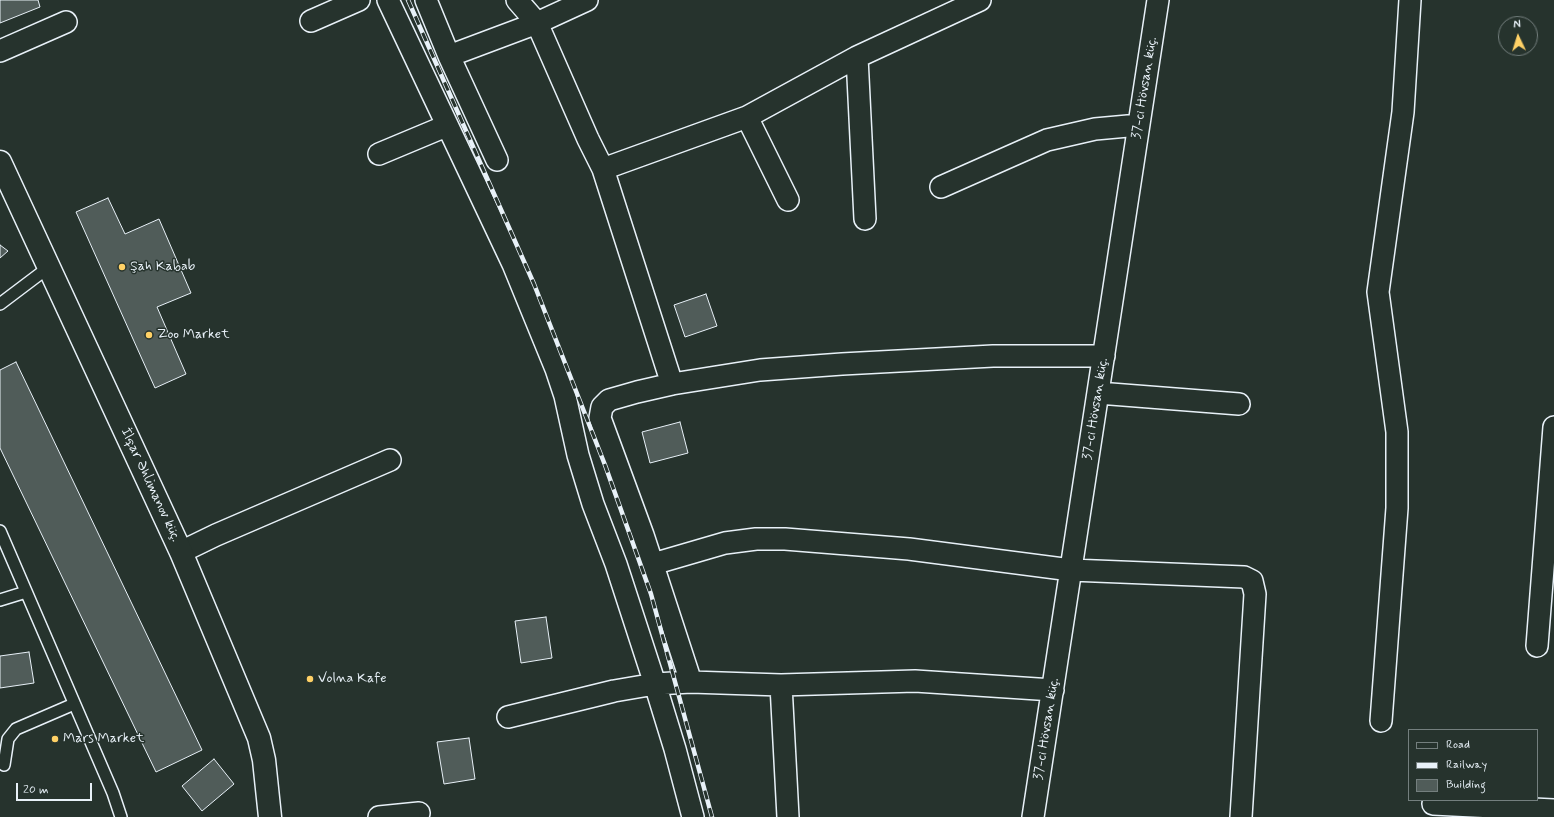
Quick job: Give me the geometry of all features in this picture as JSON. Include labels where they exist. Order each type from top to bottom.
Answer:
[{"type":"street","points":[[311,20],[358,0]]},
{"type":"street","points":[[388,0],[446,126],[513,264],[556,369],[565,396],[578,455],[593,504],[616,564],[655,684],[675,749],[693,817]]},
{"type":"street","points":[[426,0],[449,56],[497,160]]},
{"type":"street","points":[[517,0],[537,23],[588,139],[603,169],[672,384]]},
{"type":"street","points":[[449,56],[537,23],[587,0]]},
{"type":"street","points":[[603,169],[747,117],[857,57],[980,0]]},
{"type":"street","name":"37-ci Hövsan küç.","points":[[1033,817],[1158,0]]},
{"type":"street","points":[[1381,721],[1397,508],[1397,432],[1378,292],[1403,112],[1410,0]]},
{"type":"street","points":[[0,51],[66,22]]},
{"type":"street","points":[[857,57],[865,219]]},
{"type":"street","points":[[747,117],[788,200]]},
{"type":"street","points":[[941,187],[1047,140],[1095,129],[1139,125]]},
{"type":"street","points":[[379,154],[446,126]]},
{"type":"street","name":"İlqar Əhlimanov küç.","points":[[0,162],[181,552],[259,738],[264,760],[270,817]]},
{"type":"street","points":[[691,682],[653,564],[600,418],[602,407],[609,400],[672,384],[760,370],[993,356],[1104,356]]},
{"type":"street","points":[[1098,393],[1239,404]]},
{"type":"street","points":[[1537,646],[1554,427]]},
{"type":"street","points":[[181,552],[216,535],[390,460]]},
{"type":"street","points":[[653,564],[725,544],[756,539],[785,539],[909,549],[1071,570],[1244,577],[1252,581],[1255,594],[1241,817]]},
{"type":"street","points":[[508,717],[614,691],[655,684],[691,682],[781,685],[915,681],[1053,690]]},
{"type":"street","points":[[781,685],[788,817]]},
{"type":"street","points":[[1433,804],[1554,810]]},
{"type":"street","points":[[379,817],[419,813]]},
{"type":"lane","points":[[0,304],[49,267]]},
{"type":"lane","points":[[0,531],[113,793],[121,817]]},
{"type":"lane","points":[[0,600],[26,592]]},
{"type":"lane","points":[[4,765],[8,739],[16,729],[74,704]]},
{"type":"building","points":[[0,0],[38,0],[40,7],[0,23]]},
{"type":"building","points":[[108,198],[125,234],[159,219],[191,293],[157,307],[186,374],[155,388],[76,212]]},
{"type":"building","points":[[0,245],[8,251],[0,258]]},
{"type":"building","points":[[706,294],[717,326],[685,337],[674,305]]},
{"type":"building","points":[[16,362],[202,750],[156,772],[0,448],[0,370]]},
{"type":"building","points":[[680,422],[688,453],[650,463],[642,432]]},
{"type":"building","points":[[546,617],[552,658],[521,663],[515,621]]},
{"type":"building","points":[[29,652],[34,683],[0,688],[0,656]]},
{"type":"building","points":[[469,738],[475,779],[444,784],[437,742]]},
{"type":"building","points":[[214,759],[234,784],[202,811],[182,786]]},
{"type":"railway","points":[[408,0],[534,284],[605,465],[651,594],[712,817]]},
{"type":"place","name":"Şah Kabab","points":[[122,267]]},
{"type":"place","name":"Zoo Market","points":[[149,335]]},
{"type":"place","name":"Volna Kafe","points":[[310,679]]},
{"type":"place","name":"Mars Market","points":[[55,739]]}]
